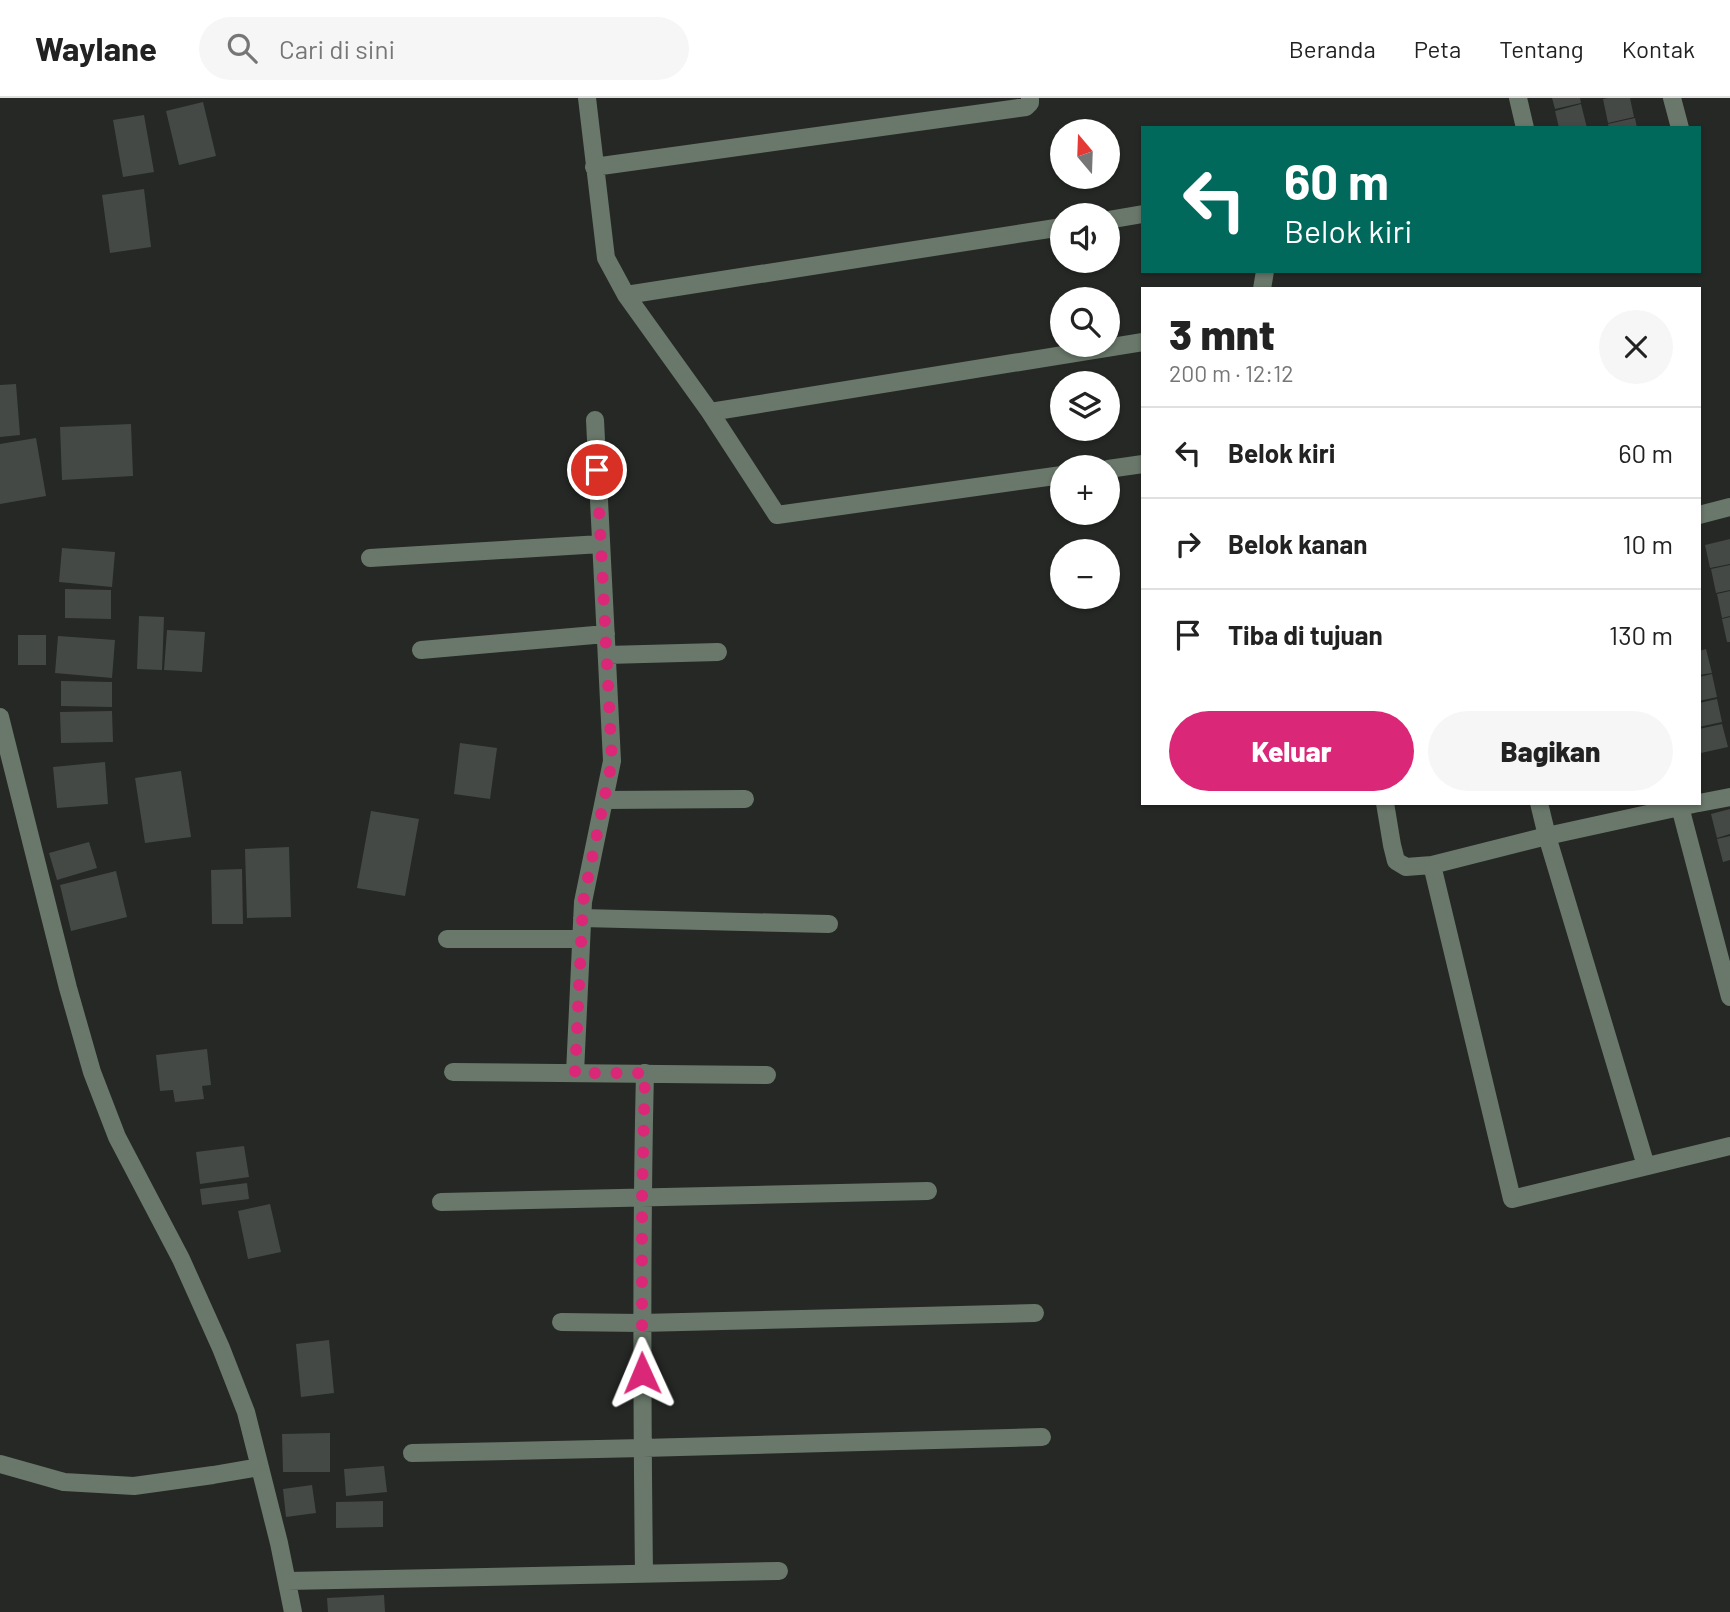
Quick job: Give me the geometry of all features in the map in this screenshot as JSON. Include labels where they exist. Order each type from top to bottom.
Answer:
[{"type":"street","points":[[587,98],[606,258],[626,295],[710,412],[777,515],[1050,477]]},
{"type":"street","points":[[594,167],[1026,107],[1030,98]]},
{"type":"street","points":[[1518,98],[1525,126]]},
{"type":"street","points":[[1672,98],[1679,126]]},
{"type":"street","points":[[1120,217],[1141,214]]},
{"type":"street","points":[[626,295],[1050,229]]},
{"type":"street","points":[[710,412],[1141,342]]},
{"type":"street","points":[[575,1073],[583,902],[612,761],[595,421]]},
{"type":"street","points":[[1120,467],[1141,464]]},
{"type":"street","points":[[1701,514],[1730,507]]},
{"type":"street","points":[[370,558],[601,544]]},
{"type":"street","points":[[421,650],[606,634]]},
{"type":"street","points":[[607,654],[718,652]]},
{"type":"street","points":[[0,717],[68,988],[92,1072],[117,1137],[181,1259],[246,1412],[279,1543],[293,1612]]},
{"type":"street","points":[[1701,803],[1730,797]]},
{"type":"street","points":[[604,800],[745,799]]},
{"type":"street","points":[[1385,805],[1396,861],[1406,867],[1432,865],[1680,805],[1730,997]]},
{"type":"street","points":[[1539,805],[1646,1166]]},
{"type":"street","points":[[1432,865],[1512,1199],[1730,1146]]},
{"type":"street","points":[[582,918],[829,924]]},
{"type":"street","points":[[447,939],[581,939]]},
{"type":"street","points":[[453,1072],[767,1075]]},
{"type":"street","points":[[644,1574],[641,1323],[645,1073]]},
{"type":"street","points":[[441,1202],[928,1191]]},
{"type":"street","points":[[561,1322],[641,1323],[1035,1313]]},
{"type":"street","points":[[412,1453],[1042,1437]]},
{"type":"street","points":[[0,1464],[64,1482],[134,1486],[260,1467]]},
{"type":"street","points":[[286,1581],[779,1571]]},
{"type":"building","points":[[1552,98],[1580,98],[1581,103],[1555,109]]},
{"type":"building","points":[[1630,98],[1634,117],[1608,123],[1603,99]]},
{"type":"building","points":[[203,102],[216,156],[179,165],[166,111]]},
{"type":"building","points":[[1581,104],[1586,126],[1559,126],[1555,111]]},
{"type":"building","points":[[144,115],[154,172],[123,177],[113,120]]},
{"type":"building","points":[[1635,118],[1637,126],[1608,126]]},
{"type":"building","points":[[144,189],[151,247],[110,253],[102,195]]},
{"type":"building","points":[[16,384],[20,435],[0,437],[0,385]]},
{"type":"building","points":[[131,424],[133,476],[62,480],[60,427]]},
{"type":"building","points":[[36,438],[46,496],[0,504],[0,444]]},
{"type":"building","points":[[1730,539],[1730,564],[1710,568],[1705,545]]},
{"type":"building","points":[[62,548],[115,552],[112,587],[59,582]]},
{"type":"building","points":[[1730,565],[1730,590],[1716,593],[1711,569]]},
{"type":"building","points":[[65,589],[111,590],[111,619],[65,618]]},
{"type":"building","points":[[1730,591],[1730,616],[1722,618],[1717,594]]},
{"type":"building","points":[[139,616],[164,617],[162,670],[137,669]]},
{"type":"building","points":[[1730,617],[1730,642],[1727,642],[1722,619]]},
{"type":"building","points":[[167,630],[205,632],[202,672],[164,670]]},
{"type":"building","points":[[18,635],[46,635],[46,665],[18,665]]},
{"type":"building","points":[[58,636],[115,640],[112,678],[55,673]]},
{"type":"building","points":[[1706,649],[1712,673],[1701,675],[1701,650]]},
{"type":"building","points":[[1712,674],[1717,697],[1701,701],[1701,677]]},
{"type":"building","points":[[61,681],[112,682],[112,707],[61,706]]},
{"type":"building","points":[[1717,699],[1722,722],[1701,727],[1701,703]]},
{"type":"building","points":[[112,711],[113,742],[61,743],[60,712]]},
{"type":"building","points":[[1722,724],[1728,747],[1701,753],[1701,729]]},
{"type":"building","points":[[460,743],[497,748],[490,799],[454,794]]},
{"type":"building","points":[[105,762],[108,804],[57,808],[53,767]]},
{"type":"building","points":[[181,771],[191,837],[145,843],[135,778]]},
{"type":"building","points":[[1730,809],[1730,834],[1717,838],[1711,814]]},
{"type":"building","points":[[371,811],[419,819],[405,896],[357,888]]},
{"type":"building","points":[[1730,836],[1730,860],[1723,862],[1717,839]]},
{"type":"building","points":[[89,842],[97,868],[57,880],[49,853]]},
{"type":"building","points":[[289,847],[291,917],[247,918],[245,849]]},
{"type":"building","points":[[242,869],[243,924],[212,924],[211,870]]},
{"type":"building","points":[[116,871],[127,917],[71,931],[60,885]]},
{"type":"building","points":[[207,1049],[211,1085],[202,1086],[204,1099],[175,1102],[173,1090],[160,1091],[156,1055]]},
{"type":"building","points":[[244,1146],[249,1177],[200,1184],[196,1152]]},
{"type":"building","points":[[247,1183],[249,1199],[202,1205],[200,1189]]},
{"type":"building","points":[[270,1204],[281,1252],[248,1259],[238,1211]]},
{"type":"building","points":[[329,1340],[334,1393],[301,1397],[296,1344]]},
{"type":"building","points":[[330,1433],[330,1472],[283,1472],[282,1434]]},
{"type":"building","points":[[384,1466],[387,1492],[346,1496],[344,1469]]},
{"type":"building","points":[[312,1485],[316,1513],[286,1517],[283,1489]]},
{"type":"building","points":[[383,1501],[383,1527],[336,1528],[336,1502]]},
{"type":"building","points":[[384,1595],[385,1612],[328,1612],[327,1598]]},
{"type":"route","points":[[597,470],[612,761],[583,902],[575,1073],[645,1073],[642,1373]]}]
